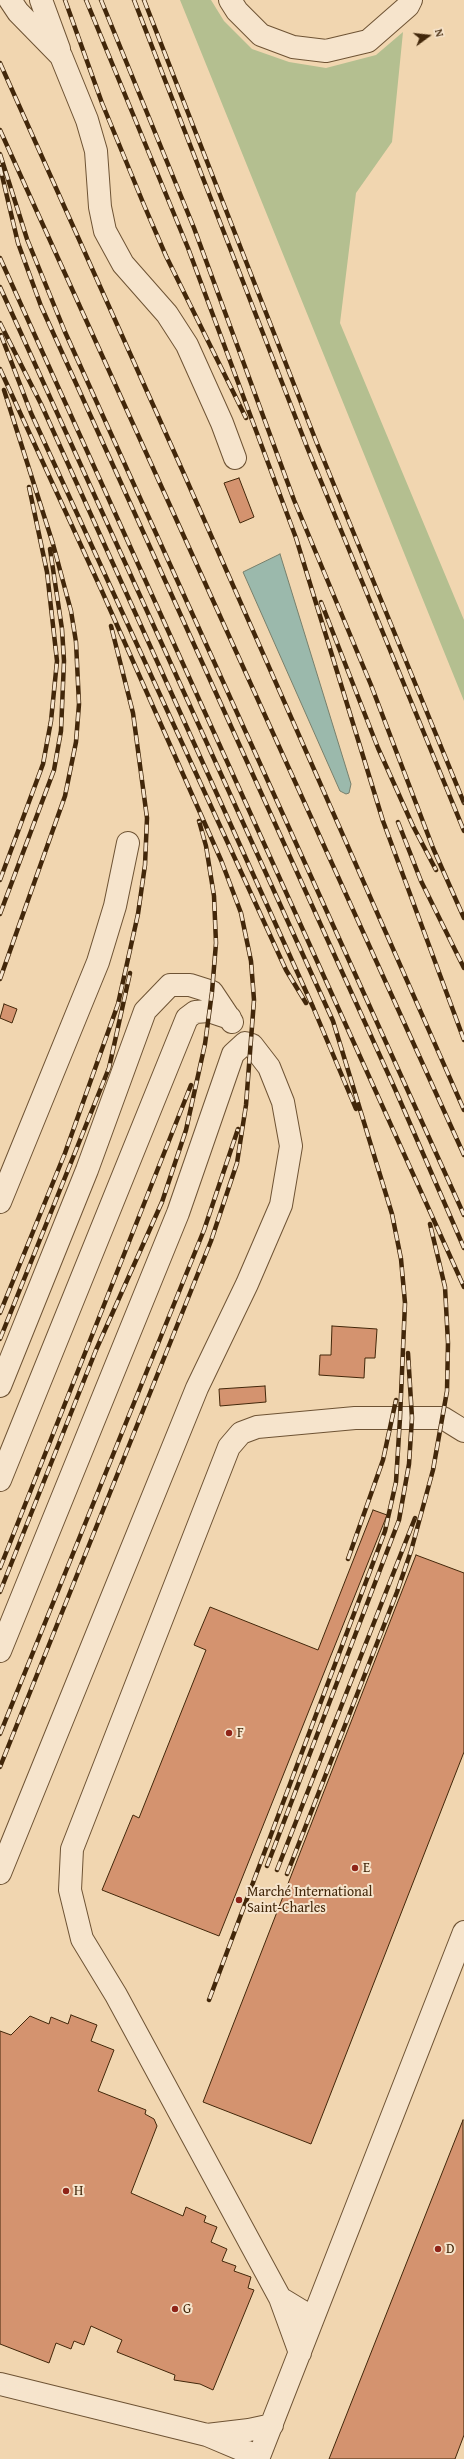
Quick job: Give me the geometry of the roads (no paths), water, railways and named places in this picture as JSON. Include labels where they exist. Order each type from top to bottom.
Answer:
[{"type":"street","points":[[10,0],[18,12],[61,56]]},
{"type":"street","points":[[41,0],[61,56],[87,120],[96,151],[100,207],[105,231],[123,264],[167,314],[187,345],[222,423],[235,458]]},
{"type":"street","points":[[230,0],[237,11],[261,35],[293,47],[326,51],[368,41],[408,6],[411,0]]},
{"type":"street","points":[[0,1202],[98,962],[116,906],[128,843]]},
{"type":"street","points":[[0,1386],[87,1170],[145,1011],[170,985],[190,985],[212,992],[245,1043],[252,1045],[269,1067],[283,1102],[291,1146],[281,1205],[197,1388],[0,1873]]},
{"type":"street","points":[[0,1480],[186,1018],[195,1012],[209,1012],[230,1018]]},
{"type":"street","points":[[0,1651],[178,1213],[233,1054],[245,1043]]},
{"type":"street","points":[[300,2353],[280,2298],[116,1995],[82,1939],[70,1890],[72,1849],[229,1447],[241,1433],[257,1427],[355,1418],[443,1418],[464,1431]]},
{"type":"street","points":[[0,2384],[207,2435],[259,2458],[464,1932]]},
{"type":"street","points":[[280,2298],[313,2318]]},
{"type":"street","points":[[207,2435],[249,2430],[272,2425]]},
{"type":"railway","points":[[65,0],[102,103],[166,256],[246,418]]},
{"type":"railway","points":[[86,0],[188,248],[296,538],[383,821],[464,1040]]},
{"type":"railway","points":[[101,0],[194,228],[294,500],[371,685],[433,848],[464,918]]},
{"type":"railway","points":[[134,0],[307,447],[464,831]]},
{"type":"railway","points":[[144,0],[316,441],[464,803]]},
{"type":"railway","points":[[0,63],[184,474],[464,1110]]},
{"type":"railway","points":[[0,130],[464,1155]]},
{"type":"railway","points":[[0,154],[27,239],[65,332],[464,1215]]},
{"type":"railway","points":[[0,167],[18,243],[41,306],[395,1089],[464,1248]]},
{"type":"railway","points":[[0,258],[464,1287]]},
{"type":"railway","points":[[0,287],[333,1021],[392,1214],[401,1259],[405,1303],[400,1418],[396,1482],[385,1531],[209,2000]]},
{"type":"railway","points":[[0,323],[41,404],[313,1007],[356,1109]]},
{"type":"railway","points":[[1,335],[31,413],[286,970],[306,1003]]},
{"type":"railway","points":[[0,369],[101,589],[221,860],[241,913],[251,961],[254,1000],[246,1105],[237,1163],[211,1241],[0,1767]]},
{"type":"railway","points":[[0,979],[65,796],[76,742],[79,704],[76,642],[71,611],[53,544],[4,390]]},
{"type":"railway","points":[[0,880],[43,764],[51,721],[57,661],[47,572],[29,487]]},
{"type":"railway","points":[[0,914],[54,770],[61,731],[64,661],[62,629],[50,549]]},
{"type":"railway","points":[[321,602],[378,748],[413,826],[436,870]]},
{"type":"railway","points":[[0,1313],[65,1153],[118,1004],[138,914],[145,865],[147,818],[133,713],[111,626]]},
{"type":"railway","points":[[0,1592],[96,1350],[162,1202],[186,1130],[205,1044],[212,992],[216,943],[214,896],[206,846],[199,821]]},
{"type":"railway","points":[[398,822],[421,881],[464,968]]},
{"type":"railway","points":[[0,1339],[109,1068],[130,973]]},
{"type":"railway","points":[[0,1568],[191,1085]]},
{"type":"railway","points":[[0,1734],[204,1230],[238,1129]]},
{"type":"railway","points":[[287,1874],[397,1592],[411,1551],[433,1470],[447,1391],[448,1343],[445,1287],[430,1224]]},
{"type":"railway","points":[[267,1866],[399,1520],[409,1464],[412,1418],[408,1353]]},
{"type":"railway","points":[[348,1559],[383,1460],[396,1400]]},
{"type":"railway","points":[[277,1870],[415,1518]]},
{"type":"place","name":"F","points":[[229,1733]]},
{"type":"place","name":"E","points":[[355,1868]]},
{"type":"place","name":"Marché International Saint-Charles","points":[[239,1900]]},
{"type":"place","name":"H","points":[[66,2191]]},
{"type":"place","name":"D","points":[[438,2249]]},
{"type":"place","name":"G","points":[[175,2309]]}]
